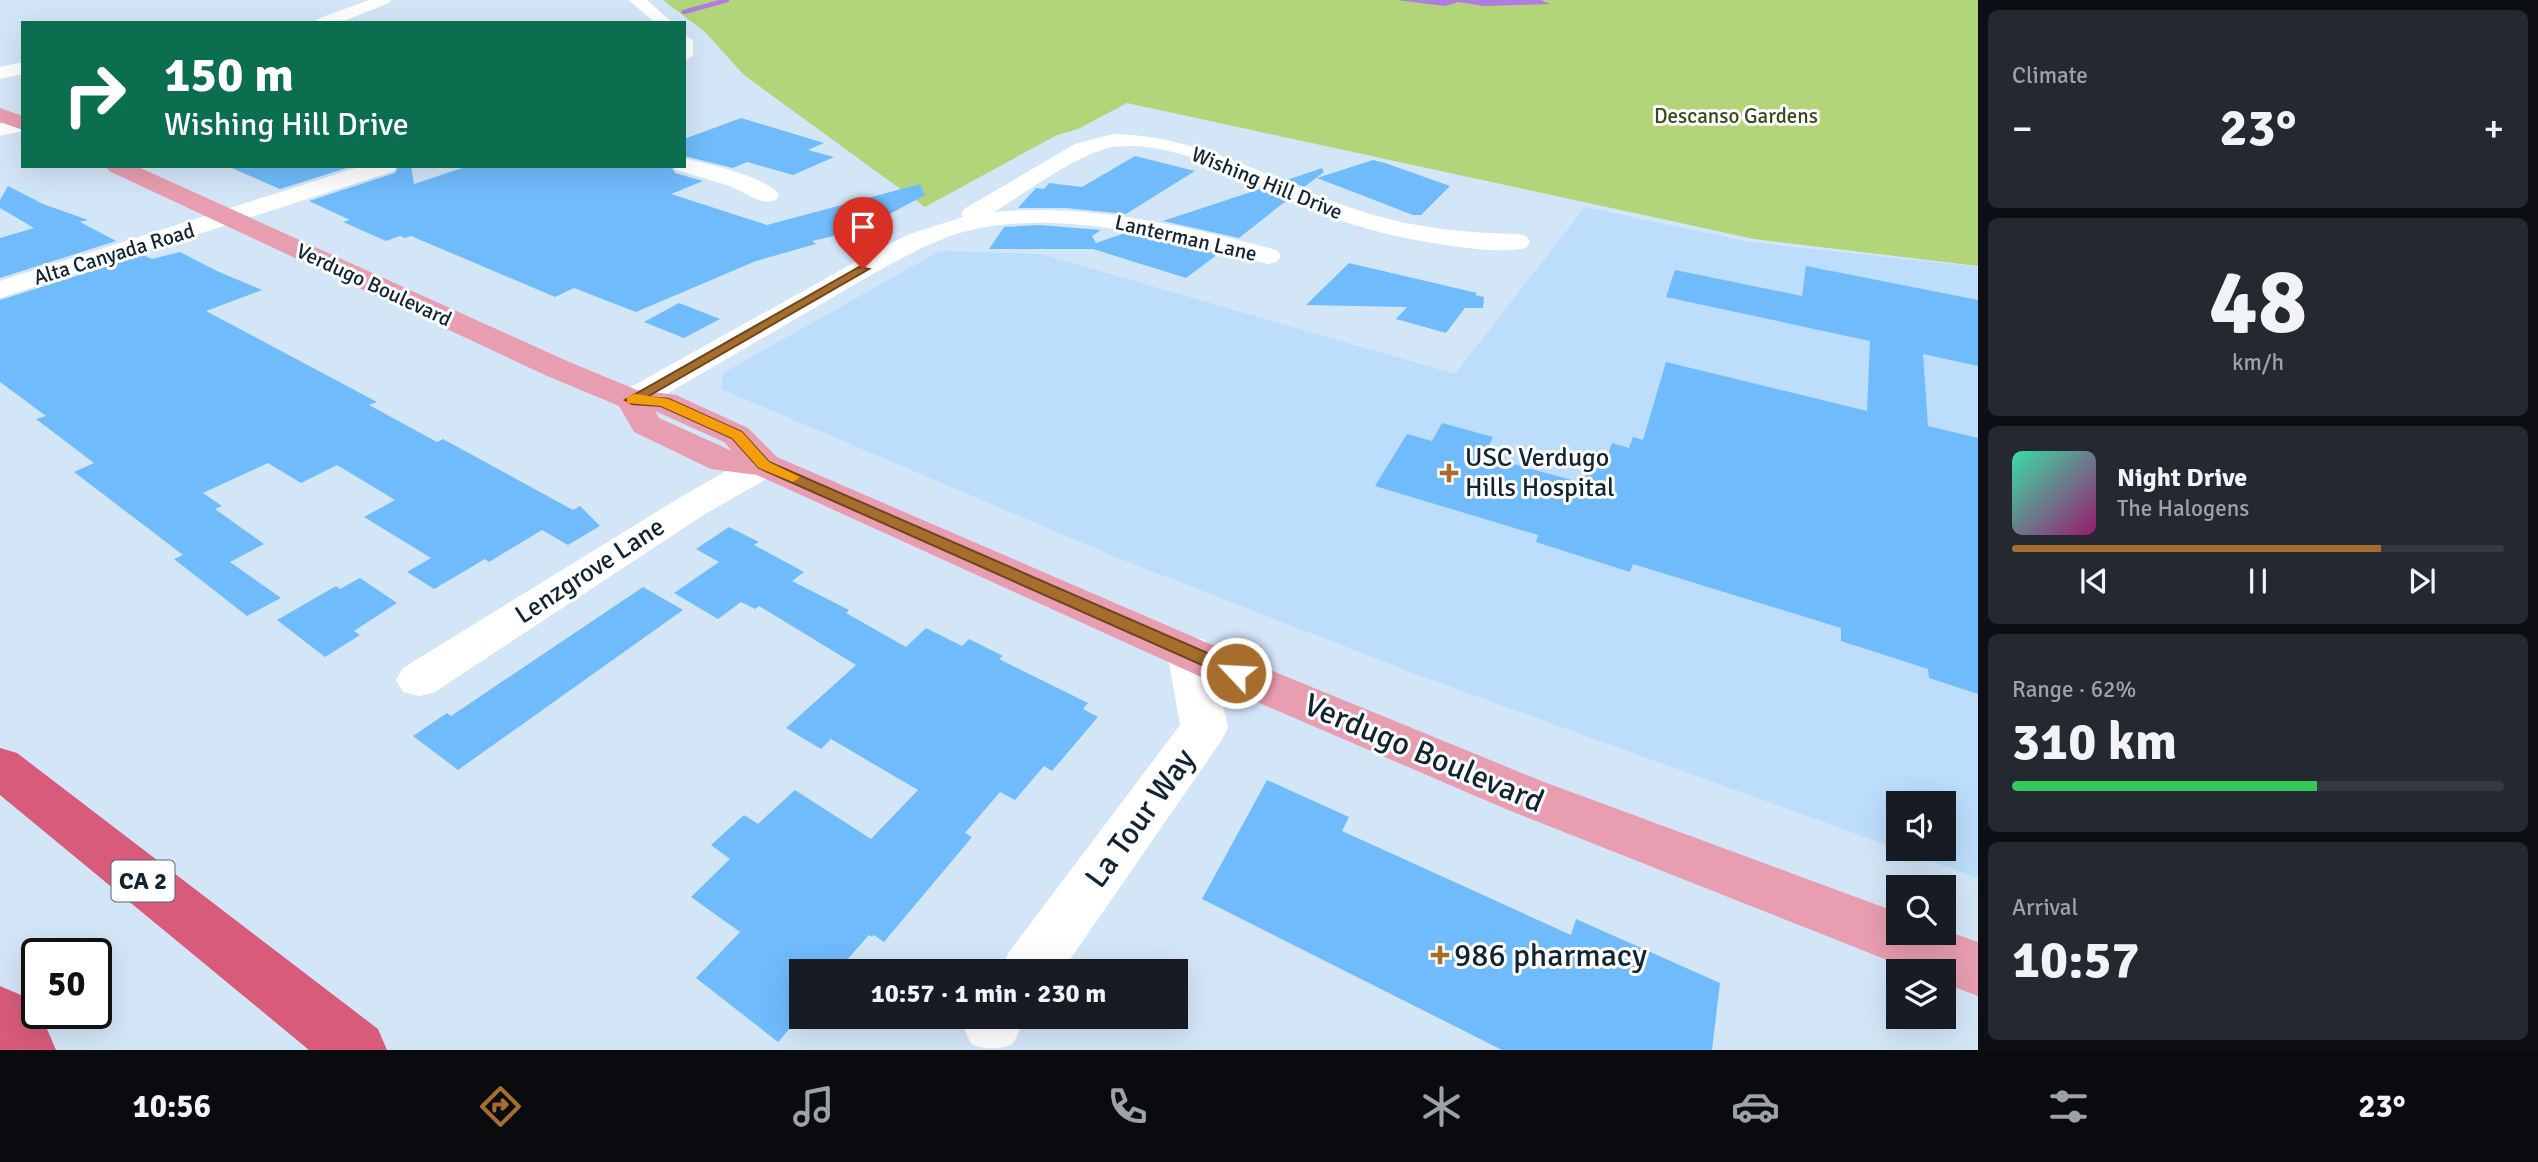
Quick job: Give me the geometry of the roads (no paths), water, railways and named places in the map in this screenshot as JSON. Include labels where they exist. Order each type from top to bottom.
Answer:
[{"type":"highway","name":"CA 2","points":[[0,766],[356,1050]]},
{"type":"highway","points":[[0,1015],[25,1050]]},
{"type":"main road","points":[[0,114],[21,124]]},
{"type":"main road","name":"Verdugo Boulevard","points":[[121,168],[556,368],[632,400],[646,425],[724,461],[764,465],[1259,684],[1526,796],[1978,969]]},
{"type":"street","points":[[328,21],[383,0]]},
{"type":"street","points":[[637,0],[663,21]]},
{"type":"street","points":[[0,73],[21,68]]},
{"type":"street","points":[[0,130],[21,125]]},
{"type":"street","name":"Wishing Hill Drive","points":[[979,221],[973,214],[1083,149],[1101,143],[1126,141],[1165,146],[1213,157],[1327,208],[1359,219],[1449,237],[1517,242]]},
{"type":"street","points":[[686,166],[738,181],[767,195]]},
{"type":"street","name":"Alta Canyada Road","points":[[0,290],[380,168]]},
{"type":"street","name":"Lanterman Lane","points":[[979,221],[1051,216],[1112,220],[1158,227],[1268,256]]},
{"type":"street","points":[[632,400],[885,257],[937,233],[979,221]]},
{"type":"street","name":"Lenzgrove Lane","points":[[419,680],[692,506],[764,465]]},
{"type":"street","name":"La Tour Way","points":[[1038,959],[1205,728],[1189,651]]},
{"type":"waterway","points":[[684,12],[727,0]]},
{"type":"place","name":"USC Verdugo Hills Hospital","points":[[1449,473]]},
{"type":"place","name":"986 pharmacy","points":[[1440,955]]},
{"type":"park label","name":"Descanso Gardens","points":[[1736,116]]}]
